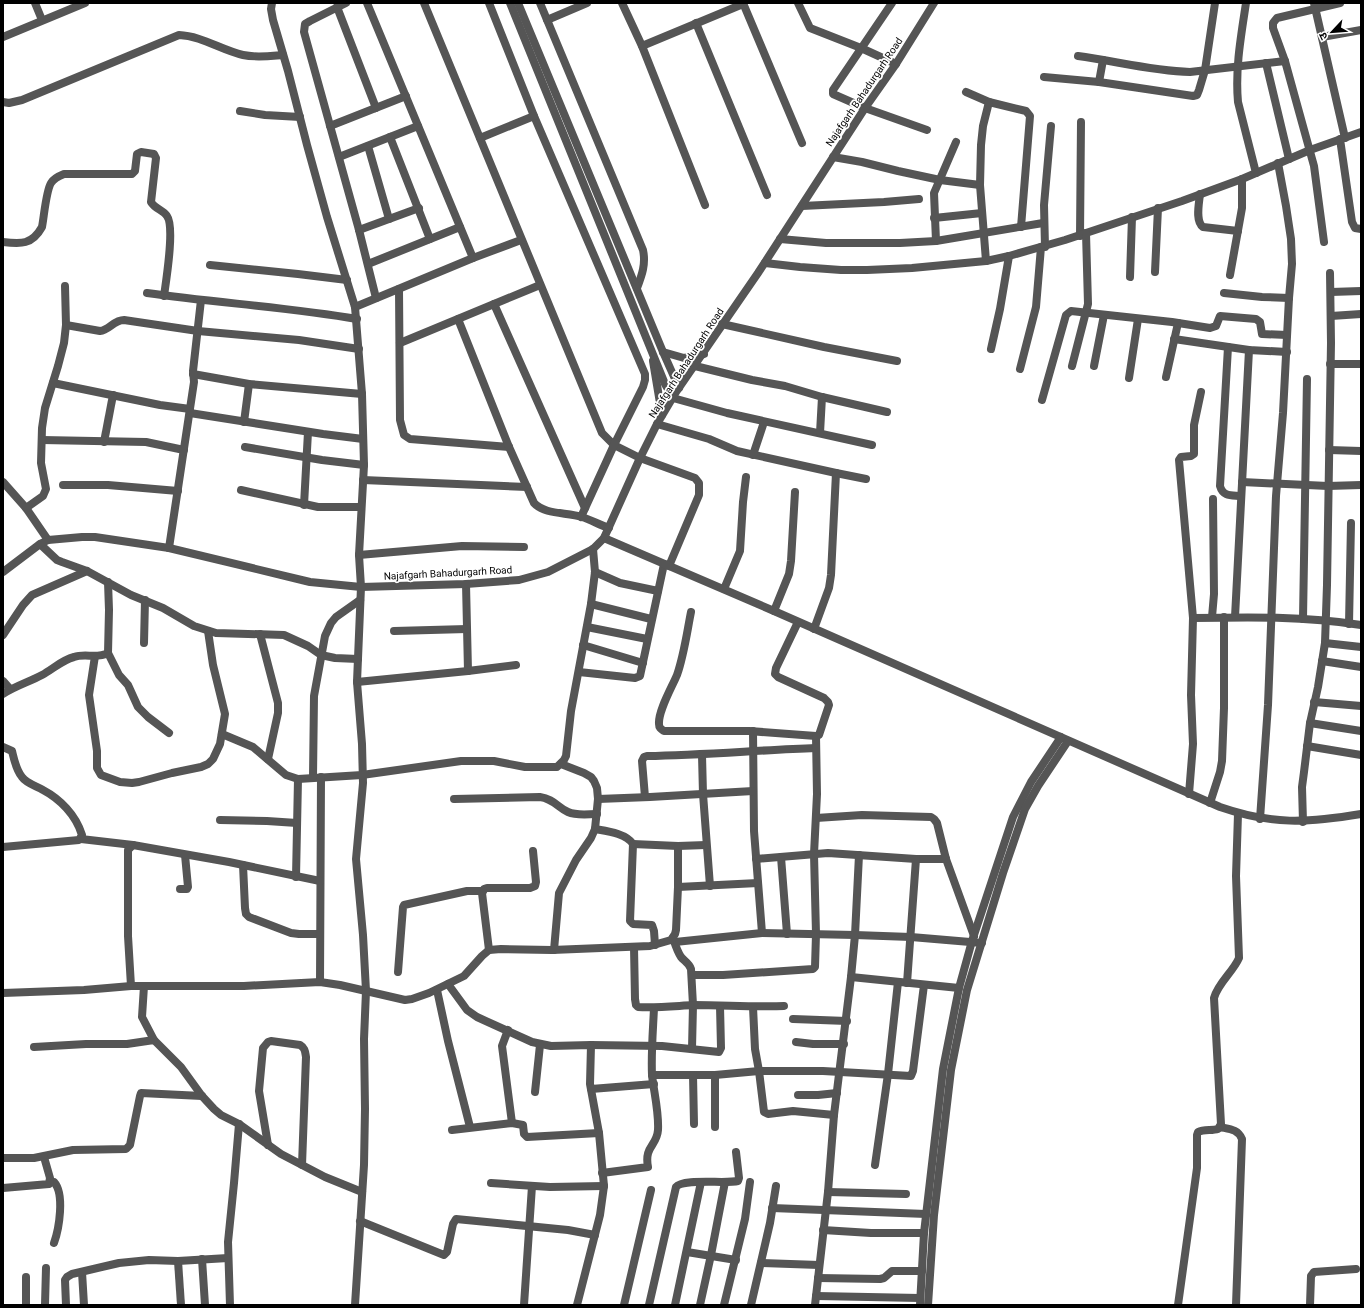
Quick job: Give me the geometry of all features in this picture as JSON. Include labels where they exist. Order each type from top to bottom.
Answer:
[{"type":"street","points":[[35,3],[42,20]]},
{"type":"street","points":[[3,37],[85,3]]},
{"type":"street","points":[[272,3],[271,9],[273,20],[327,217],[355,307],[362,394],[364,465],[359,555],[361,586],[357,682],[362,744],[362,805],[356,859],[366,991],[364,1039],[364,1165],[355,1305]]},
{"type":"street","points":[[346,3],[305,24],[304,32],[359,230],[376,298]]},
{"type":"street","points":[[367,3],[473,258]]},
{"type":"street","points":[[424,3],[602,433],[614,445],[640,458],[695,478],[699,483],[699,495],[666,565],[658,591],[641,673],[637,677],[579,672]]},
{"type":"street","points":[[490,3],[534,116],[645,374],[646,380],[643,387],[614,445],[581,517]]},
{"type":"street","points":[[510,3],[665,384],[673,398],[764,422],[872,445]]},
{"type":"street","points":[[518,3],[679,388]]},
{"type":"street","points":[[540,3],[643,250],[644,267],[636,288]]},
{"type":"street","points":[[547,20],[587,3]]},
{"type":"street","points":[[622,3],[642,46],[704,205]]},
{"type":"street","points":[[642,46],[743,3],[802,143]]},
{"type":"street","points":[[798,3],[810,28],[861,48],[896,64]]},
{"type":"street","points":[[892,3],[833,92],[834,95],[865,108],[927,130]]},
{"type":"street","points":[[1044,77],[1099,82],[1193,96],[1197,95],[1205,70],[1215,3]]},
{"type":"street","points":[[1246,3],[1238,66],[1238,102],[1256,173]]},
{"type":"street","points":[[1324,242],[1314,166],[1285,61],[1273,28],[1274,21],[1277,18],[1315,6],[1340,3]]},
{"type":"street","name":"Najafgarh Bahadurgarh Road","points":[[3,572],[40,544],[48,540],[70,537],[95,537],[169,548],[310,582],[361,586],[466,584],[519,580],[548,572],[593,549],[604,538],[640,458],[662,415],[765,262],[865,108],[896,64],[932,4]]},
{"type":"street","points":[[1315,6],[1342,139],[1352,222],[1355,228],[1361,229]]},
{"type":"street","points":[[338,7],[376,108]]},
{"type":"street","points":[[696,23],[767,195]]},
{"type":"street","points":[[1322,38],[1361,30]]},
{"type":"street","points":[[3,102],[9,103],[22,100],[179,35],[191,36],[243,55],[256,57],[283,55]]},
{"type":"street","points":[[1078,56],[1163,70],[1190,72],[1285,61]]},
{"type":"street","points":[[1099,82],[1103,60]]},
{"type":"street","points":[[1266,63],[1288,159]]},
{"type":"street","points":[[966,92],[990,102],[1026,111],[1030,116],[1021,227]]},
{"type":"street","points":[[330,126],[406,96]]},
{"type":"street","points":[[986,261],[980,184],[981,136],[990,102]]},
{"type":"street","points":[[240,111],[265,115],[300,117]]},
{"type":"street","points":[[480,138],[534,116]]},
{"type":"street","points":[[1072,366],[1087,312],[1088,298],[1083,235],[1081,122]]},
{"type":"street","points":[[339,157],[418,126]]},
{"type":"street","points":[[1020,369],[1036,307],[1043,247],[1046,172],[1051,126]]},
{"type":"street","points":[[765,262],[800,267],[867,270],[912,268],[986,261],[1009,256],[1083,235],[1200,194],[1242,179],[1310,150],[1361,132]]},
{"type":"street","points":[[390,137],[430,239]]},
{"type":"street","points":[[936,241],[934,193],[956,142]]},
{"type":"street","points":[[368,146],[389,219]]},
{"type":"street","points":[[3,242],[26,243],[39,233],[42,227],[49,188],[53,180],[59,176],[64,174],[132,174],[135,171],[138,152],[154,154],[156,158],[151,202],[153,206],[167,215],[170,222],[168,264],[164,296]]},
{"type":"street","points":[[834,157],[940,180],[980,184]]},
{"type":"street","points":[[1260,819],[1268,705],[1269,648],[1272,617],[1278,483],[1287,352],[1289,298],[1292,274],[1292,254],[1286,206],[1278,164]]},
{"type":"street","points":[[1230,275],[1242,208],[1242,179]]},
{"type":"street","points":[[1200,194],[1198,221],[1203,227],[1238,231]]},
{"type":"street","points":[[802,206],[884,202],[919,198]]},
{"type":"street","points":[[359,230],[418,208]]},
{"type":"street","points":[[1155,272],[1158,208]]},
{"type":"street","points":[[934,218],[982,213]]},
{"type":"street","points":[[1130,277],[1132,217]]},
{"type":"street","points":[[780,239],[841,244],[936,241],[1043,223]]},
{"type":"street","points":[[368,264],[460,227]]},
{"type":"street","points":[[355,307],[473,258],[521,240]]},
{"type":"street","points":[[991,348],[1000,309],[1009,256]]},
{"type":"street","points":[[210,265],[347,280]]},
{"type":"street","points":[[1303,822],[1302,787],[1307,746],[1325,643],[1331,316],[1330,273]]},
{"type":"street","points":[[400,343],[540,285]]},
{"type":"street","points":[[26,508],[42,496],[46,489],[41,463],[42,428],[46,408],[61,357],[66,325],[65,286]]},
{"type":"street","points":[[399,289],[400,420],[404,435],[410,439],[509,447]]},
{"type":"street","points":[[1330,292],[1361,291]]},
{"type":"street","points":[[147,293],[308,311],[357,319]]},
{"type":"street","points":[[1224,293],[1289,298]]},
{"type":"street","points":[[169,548],[195,380],[193,374],[201,300]]},
{"type":"street","points":[[494,304],[585,508]]},
{"type":"street","points":[[1042,400],[1066,315],[1073,311],[1178,322],[1210,328],[1216,326],[1220,316],[1256,319],[1260,322],[1262,334],[1287,335]]},
{"type":"street","points":[[1094,366],[1104,314]]},
{"type":"street","points":[[1331,316],[1361,314]]},
{"type":"street","points":[[458,319],[509,447],[534,503],[538,507],[545,510],[581,517],[609,528]]},
{"type":"street","points":[[1129,378],[1138,319]]},
{"type":"street","points":[[66,325],[105,331],[120,320],[124,320],[198,331],[299,340],[359,349]]},
{"type":"street","points":[[1166,377],[1178,322]]},
{"type":"street","points":[[722,324],[824,347],[897,361]]},
{"type":"street","points":[[1174,339],[1249,350],[1287,352]]},
{"type":"street","points":[[1228,347],[1220,486],[1226,495],[1241,496]]},
{"type":"street","points":[[651,348],[662,415]]},
{"type":"street","points":[[1236,617],[1249,350]]},
{"type":"street","points":[[663,352],[684,358],[704,354]]},
{"type":"street","points":[[1330,364],[1361,364]]},
{"type":"street","points":[[695,366],[752,380],[785,386],[822,397],[887,412]]},
{"type":"street","points":[[193,374],[249,384],[362,394]]},
{"type":"street","points":[[1303,619],[1307,379]]},
{"type":"street","points":[[53,383],[113,394],[244,422],[308,432],[363,438]]},
{"type":"street","points":[[244,422],[249,384]]},
{"type":"street","points":[[1189,794],[1193,744],[1191,695],[1193,618],[1179,460],[1181,457],[1194,454],[1194,425],[1201,392]]},
{"type":"street","points":[[104,442],[113,394]]},
{"type":"street","points":[[820,433],[822,397]]},
{"type":"street","points":[[753,455],[764,422]]},
{"type":"street","points":[[657,424],[703,437],[737,451],[866,479]]},
{"type":"street","points":[[304,505],[308,432]]},
{"type":"street","points":[[42,440],[146,442],[184,450]]},
{"type":"street","points":[[245,447],[364,465]]},
{"type":"street","points":[[1329,450],[1361,451]]},
{"type":"street","points":[[814,629],[829,588],[831,575],[836,473]]},
{"type":"street","points":[[724,589],[740,551],[746,477]]},
{"type":"street","points":[[363,480],[526,487]]},
{"type":"street","points":[[3,482],[26,508],[48,540]]},
{"type":"street","points":[[1242,482],[1328,486],[1361,485]]},
{"type":"street","points":[[63,486],[108,485],[178,491]]},
{"type":"street","points":[[240,490],[318,507],[361,507]]},
{"type":"street","points":[[774,610],[789,574],[795,492]]},
{"type":"street","points":[[1212,618],[1214,594],[1213,499]]},
{"type":"street","points":[[1349,624],[1351,523]]},
{"type":"street","points":[[604,538],[774,610],[798,622],[1189,794],[1238,814],[1260,819],[1303,822],[1361,814]]},
{"type":"street","points":[[40,544],[57,560],[87,571],[132,595],[167,610],[194,626],[216,633],[284,635],[303,643],[321,655],[336,658],[358,659]]},
{"type":"street","points":[[359,555],[462,546],[524,547]]},
{"type":"street","points":[[222,734],[253,746],[286,775],[298,779],[362,775],[461,761],[494,762],[525,767],[557,767],[566,756],[571,710],[591,604],[595,572],[593,549]]},
{"type":"street","points":[[3,635],[23,605],[32,595],[87,571]]},
{"type":"street","points":[[595,572],[620,583],[658,591]]},
{"type":"street","points":[[108,582],[108,653],[119,675],[128,684],[138,707],[148,717],[169,733]]},
{"type":"street","points":[[466,584],[468,671]]},
{"type":"street","points":[[144,643],[145,600]]},
{"type":"street","points":[[320,982],[320,881],[314,696],[325,636],[331,623],[336,617],[360,600]]},
{"type":"street","points":[[591,604],[651,620]]},
{"type":"street","points":[[691,612],[683,655],[660,719],[660,728],[664,731],[753,731],[819,735],[828,702],[824,698],[778,677],[775,674],[776,668],[798,622]]},
{"type":"street","points":[[1210,803],[1222,761],[1224,708],[1224,617]]},
{"type":"street","points":[[1193,618],[1272,617],[1361,625]]},
{"type":"street","points":[[587,627],[647,639]]},
{"type":"street","points":[[394,631],[467,629]]},
{"type":"street","points":[[95,656],[89,690],[89,700],[97,751],[97,768],[101,775],[120,782],[132,783],[172,772],[201,767],[208,764],[213,759],[220,744],[225,714],[214,672],[208,631]]},
{"type":"street","points":[[260,634],[278,708],[268,759]]},
{"type":"street","points":[[1325,643],[1361,647]]},
{"type":"street","points":[[583,646],[643,663]]},
{"type":"street","points":[[3,694],[10,689],[42,676],[72,657],[80,655],[95,656],[108,653]]},
{"type":"street","points":[[1322,661],[1361,667]]},
{"type":"street","points":[[357,682],[516,665]]},
{"type":"street","points":[[3,681],[10,689]]},
{"type":"street","points":[[1314,702],[1361,706]]},
{"type":"street","points":[[1310,723],[1361,731]]},
{"type":"street","points":[[753,731],[753,791],[756,859],[762,933]]},
{"type":"street","points":[[692,975],[723,975],[813,969],[816,965],[814,854],[817,794],[816,736]]},
{"type":"street","points":[[816,1296],[920,1302],[924,1233],[943,1069],[959,988],[973,938],[1018,805],[1031,782],[1064,739]]},
{"type":"street","points":[[928,1305],[934,1215],[951,1070],[967,990],[1003,873],[1025,809],[1064,739]]},
{"type":"street","points":[[1307,746],[1361,755]]},
{"type":"street","points":[[3,747],[9,748],[12,751],[18,771],[25,780],[48,792],[76,819],[82,835],[81,839]]},
{"type":"street","points":[[644,797],[642,760],[647,756],[816,748]]},
{"type":"street","points":[[702,754],[706,845],[710,886]]},
{"type":"street","points":[[554,950],[559,893],[576,860],[595,830],[598,799],[597,788],[591,777],[561,764]]},
{"type":"street","points":[[296,877],[298,779]]},
{"type":"street","points":[[598,799],[753,791]]},
{"type":"street","points":[[454,799],[540,797],[551,800],[570,813],[597,814]]},
{"type":"street","points":[[1220,1127],[1214,998],[1216,992],[1239,958],[1236,876],[1238,814]]},
{"type":"street","points":[[816,818],[862,815],[931,817],[934,819],[937,823],[946,859],[973,938]]},
{"type":"street","points":[[220,820],[267,820],[297,823]]},
{"type":"street","points":[[595,830],[619,835],[628,839],[632,844],[630,921],[633,924],[652,925],[656,945]]},
{"type":"street","points":[[3,847],[81,839],[133,845],[229,862],[320,881]]},
{"type":"street","points":[[632,844],[678,846],[706,845]]},
{"type":"street","points":[[131,986],[128,936],[128,850],[133,845]]},
{"type":"street","points":[[678,846],[678,887],[676,930],[674,940],[681,958],[690,965],[692,975],[692,1050]]},
{"type":"street","points":[[398,972],[401,953],[402,907],[404,905],[467,891],[483,891],[486,888],[530,888],[535,886],[536,882],[533,851]]},
{"type":"street","points":[[756,859],[814,854],[839,854],[916,859],[946,859]]},
{"type":"street","points":[[180,889],[188,888],[186,855]]},
{"type":"street","points":[[815,1305],[828,1192],[834,1115],[847,1021],[855,935],[859,855]]},
{"type":"street","points":[[781,857],[787,934]]},
{"type":"street","points":[[907,983],[916,859]]},
{"type":"street","points":[[243,865],[245,908],[246,914],[249,917],[291,933],[320,934]]},
{"type":"street","points":[[678,887],[758,883]]},
{"type":"street","points":[[483,891],[489,950]]},
{"type":"street","points":[[3,993],[84,990],[131,986],[244,986],[320,982],[340,985],[405,1000],[437,990],[468,973],[489,950],[554,950],[634,947],[656,945],[674,940],[762,933],[973,938],[982,943]]},
{"type":"street","points":[[634,947],[635,1003],[638,1007],[654,1008],[693,1005],[753,1007],[784,1006]]},
{"type":"street","points":[[851,977],[959,988]]},
{"type":"street","points":[[875,1165],[888,1074],[898,982]]},
{"type":"street","points":[[448,984],[467,1010],[477,1017],[540,1045],[551,1046],[662,1046],[717,1052],[721,1050],[720,1006]]},
{"type":"street","points":[[591,1089],[693,1075],[715,1075],[759,1071],[840,1072],[888,1074],[908,1077],[912,1075],[924,985]]},
{"type":"street","points":[[144,986],[142,1017],[154,1040],[181,1066],[202,1096],[214,1109],[221,1115],[239,1124],[281,1154],[325,1177],[362,1192]]},
{"type":"street","points":[[437,990],[448,1041],[470,1127]]},
{"type":"street","points":[[753,1007],[755,1049],[763,1111],[765,1114],[793,1112],[834,1115]]},
{"type":"street","points":[[602,1173],[648,1167],[647,1155],[656,1139],[658,1129],[653,1080],[652,1046],[654,1008]]},
{"type":"street","points":[[793,1019],[847,1021]]},
{"type":"street","points":[[508,1030],[502,1046],[512,1123]]},
{"type":"street","points":[[34,1047],[86,1044],[127,1044],[154,1040]]},
{"type":"street","points":[[268,1145],[259,1091],[263,1048],[268,1042],[271,1041],[300,1045],[305,1050],[306,1057],[302,1165]]},
{"type":"street","points":[[796,1042],[813,1044],[844,1044]]},
{"type":"street","points":[[535,1092],[540,1045]]},
{"type":"street","points":[[577,1305],[603,1201],[604,1186],[599,1133],[589,1079],[591,1045]]},
{"type":"street","points":[[693,1075],[694,1124]]},
{"type":"street","points":[[715,1075],[715,1126]]},
{"type":"street","points":[[798,1095],[837,1093]]},
{"type":"street","points":[[3,1158],[26,1159],[44,1157],[73,1150],[128,1148],[130,1145],[140,1096],[142,1094],[202,1096]]},
{"type":"street","points":[[452,1130],[512,1123],[523,1125],[524,1134],[526,1137],[599,1133]]},
{"type":"street","points":[[230,1305],[228,1258],[229,1226],[239,1124]]},
{"type":"street","points":[[1178,1305],[1197,1168],[1197,1135],[1198,1132],[1215,1130],[1220,1127],[1236,1130],[1242,1139],[1236,1305]]},
{"type":"street","points":[[649,1305],[676,1187],[682,1184],[701,1182],[736,1182],[739,1180],[736,1152]]},
{"type":"street","points":[[44,1157],[50,1182]]},
{"type":"street","points":[[3,1188],[48,1184],[50,1182],[54,1182],[58,1186],[60,1198],[58,1232],[54,1243]]},
{"type":"street","points":[[675,1305],[701,1182]]},
{"type":"street","points":[[700,1305],[725,1182]]},
{"type":"street","points":[[724,1305],[745,1219],[750,1182]]},
{"type":"street","points":[[491,1183],[532,1186],[604,1186]]},
{"type":"street","points":[[524,1305],[532,1186]]},
{"type":"street","points":[[751,1305],[776,1186]]},
{"type":"street","points":[[624,1305],[651,1190]]},
{"type":"street","points":[[828,1192],[906,1194]]},
{"type":"street","points":[[772,1208],[926,1214]]},
{"type":"street","points":[[360,1221],[444,1255],[447,1252],[453,1224],[456,1219],[568,1230],[595,1235]]},
{"type":"street","points":[[823,1230],[871,1233],[924,1233]]},
{"type":"street","points":[[687,1252],[736,1260]]},
{"type":"street","points":[[66,1305],[65,1280],[67,1277],[82,1272],[119,1263],[149,1260],[178,1261],[228,1258]]},
{"type":"street","points":[[202,1259],[205,1305]]},
{"type":"street","points":[[178,1261],[181,1305]]},
{"type":"street","points":[[761,1263],[819,1265]]},
{"type":"street","points":[[45,1305],[46,1268]]},
{"type":"street","points":[[1310,1305],[1311,1276],[1314,1272],[1356,1269]]},
{"type":"street","points":[[818,1278],[880,1279],[884,1278],[892,1271],[922,1271]]},
{"type":"street","points":[[82,1272],[84,1305]]},
{"type":"street","points":[[26,1277],[26,1305]]}]
